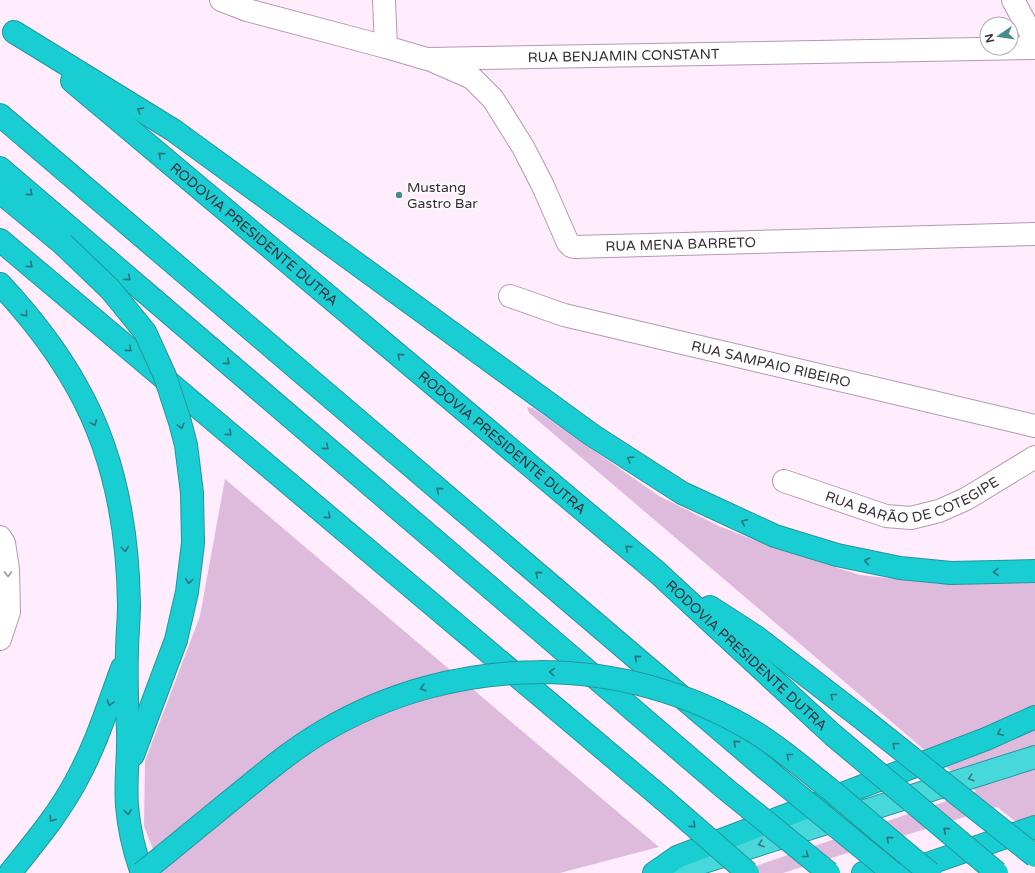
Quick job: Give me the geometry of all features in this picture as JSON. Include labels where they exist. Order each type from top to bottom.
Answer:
[{"type":"highway","points":[[7,27],[173,130],[586,430],[682,493],[774,536],[837,555],[900,568],[951,573],[1035,570]]},
{"type":"highway","name":"RODOVIA PRESIDENTE DUTRA","points":[[7,27],[658,573],[833,735],[997,873]]},
{"type":"highway","points":[[0,115],[765,768],[893,873]]},
{"type":"highway","points":[[0,168],[722,786],[829,873]]},
{"type":"highway","points":[[0,192],[63,244],[110,289],[144,332],[160,365],[173,399],[186,445],[192,493],[193,543],[187,592],[176,640],[127,774]]},
{"type":"highway","points":[[0,240],[663,799],[748,873]]},
{"type":"highway","points":[[0,284],[28,316],[77,387],[94,422],[109,464],[120,506],[126,554],[129,605],[127,653],[127,805],[131,832],[142,873],[292,751],[349,716],[411,691],[443,682],[475,676],[548,672],[584,674],[620,680],[690,700],[723,715],[755,733],[785,753],[930,873]]},
{"type":"highway","points":[[658,573],[755,636],[864,720],[1035,856]]},
{"type":"highway","points":[[10,873],[48,825],[76,782],[105,718],[127,653]]},
{"type":"highway","points":[[654,873],[677,857],[986,740],[1035,717]]},
{"type":"highway","points":[[668,873],[1035,757]]},
{"type":"highway","points":[[901,873],[1035,827]]},
{"type":"highway","points":[[863,873],[996,841]]},
{"type":"street","name":"RUA BENJAMIN CONSTANT","points":[[220,0],[247,10],[386,46],[427,59],[1035,48]]},
{"type":"street","points":[[384,0],[386,46]]},
{"type":"street","points":[[1013,0],[1035,41]]},
{"type":"street","name":"RUA MENA BARRETO","points":[[427,59],[472,78],[493,99],[523,147],[543,186],[568,243],[571,246],[1035,234]]},
{"type":"street","name":"RUA SAMPAIO RIBEIRO","points":[[510,296],[564,315],[1035,426]]},
{"type":"street","name":"RUA BARÃO DE COTEGIPE","points":[[784,481],[886,516],[911,518],[939,511],[966,499],[1035,457]]},
{"type":"street","points":[[0,537],[4,543],[8,569],[9,612],[0,639]]},
{"type":"shaded area","points":[[527,407],[533,408],[659,496],[719,526],[769,546],[860,575],[941,584],[1035,583],[1035,837],[997,807],[783,873],[735,873],[976,791],[921,747],[529,413]]},
{"type":"shaded area","points":[[225,479],[659,847],[560,873],[162,873],[144,826],[145,761],[200,616]]},
{"type":"place","name":"Mustang Gastro Bar","points":[[399,195]]}]
